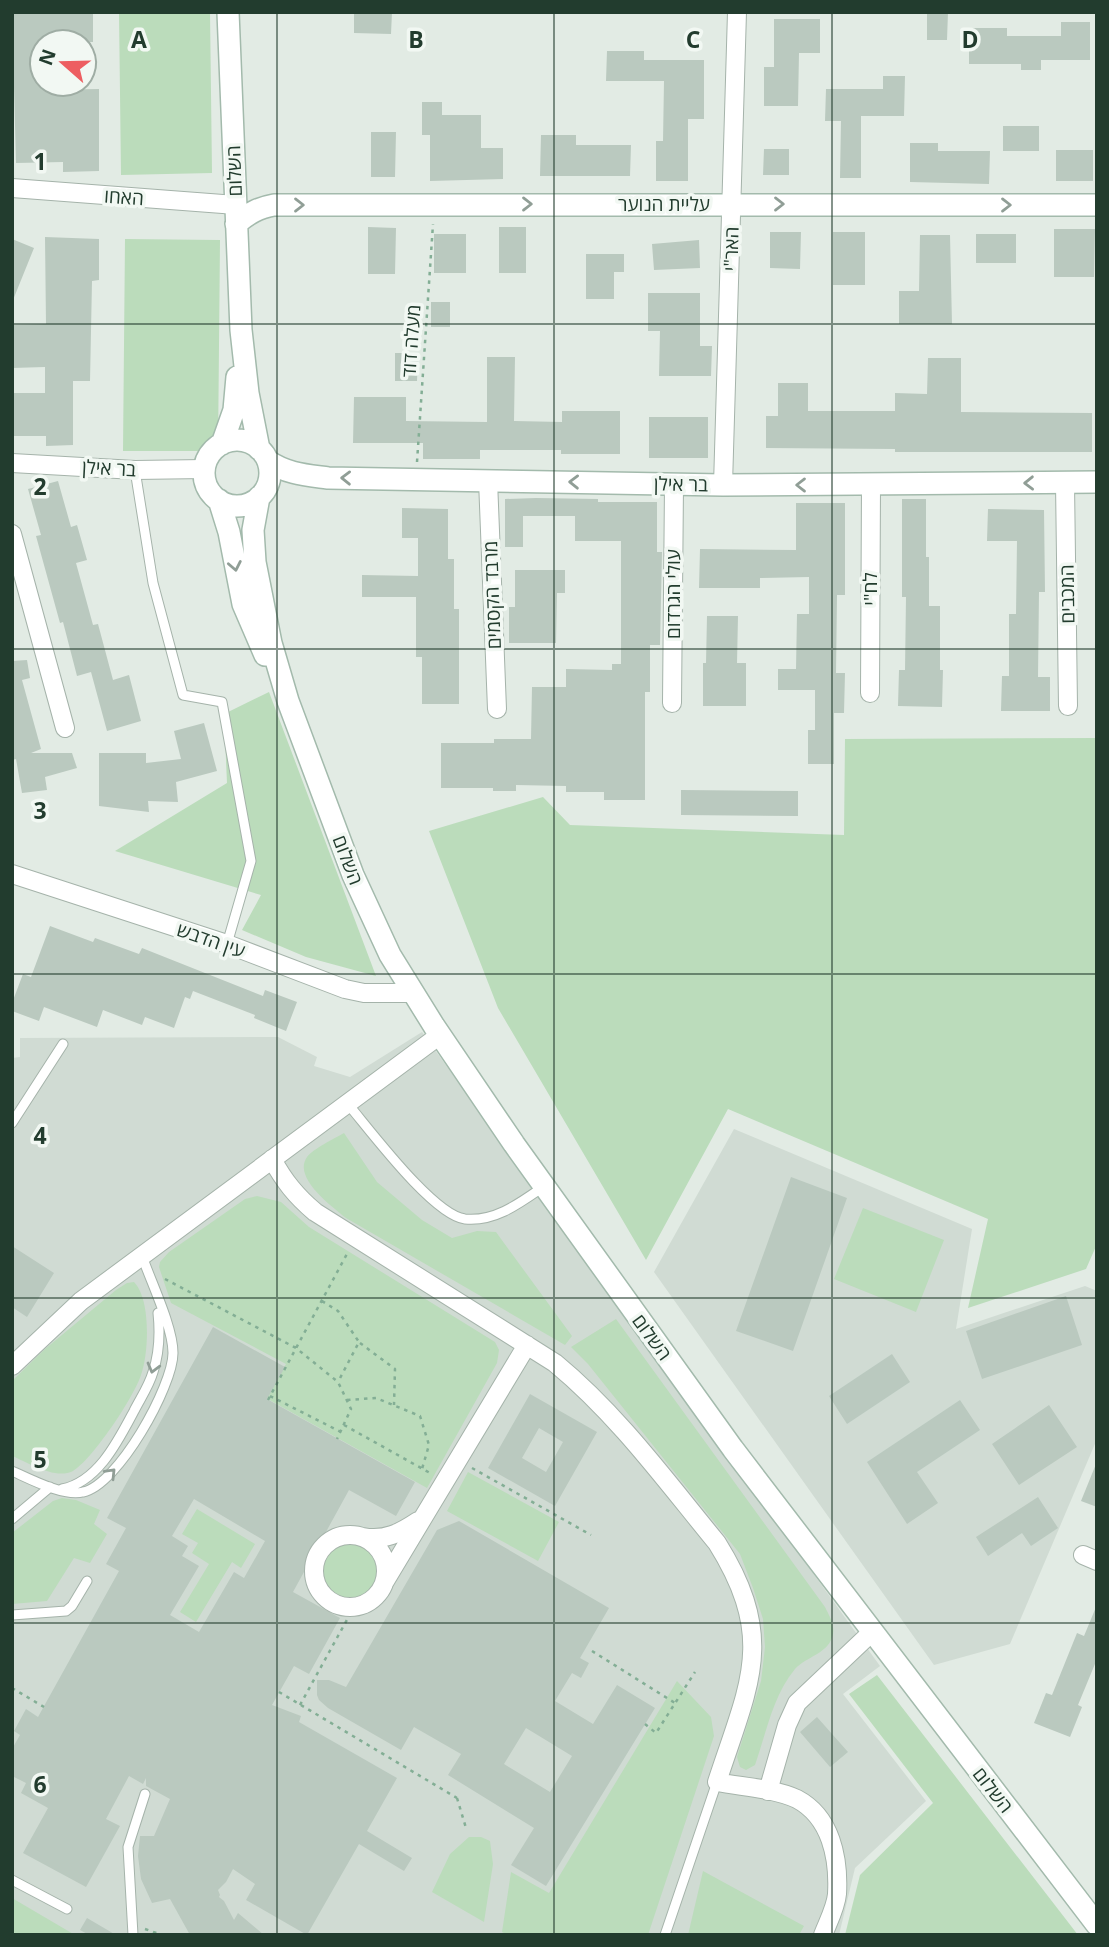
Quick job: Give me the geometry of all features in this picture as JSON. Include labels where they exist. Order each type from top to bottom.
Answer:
[{"type":"street","name":"השלום","points":[[228,12],[241,330],[248,393],[263,455]]},
{"type":"street","name":"האר\"י","points":[[723,485],[737,12]]},
{"type":"street","name":"האחו","points":[[12,188],[236,214]]},
{"type":"street","name":"עליית הנוער","points":[[236,214],[274,205],[1097,205]]},
{"type":"street","name":"השלום","points":[[222,444],[234,410],[241,330]]},
{"type":"street","points":[[243,441],[263,455],[270,472],[268,484],[259,498],[245,505],[234,506],[219,500],[209,489],[205,469],[214,451],[222,444],[243,441]]},
{"type":"street","name":"בר אילן","points":[[263,455],[280,469],[328,478],[674,485],[1097,482]]},
{"type":"street","name":"בר אילן","points":[[12,463],[135,470],[205,469]]},
{"type":"street","name":"מרבד הקסמים","points":[[488,480],[497,709]]},
{"type":"street","name":"המכבים","points":[[1065,483],[1068,706]]},
{"type":"street","name":"עולי הגרדום","points":[[673,702],[674,485]]},
{"type":"street","name":"לח\"י","points":[[870,693],[871,485]]},
{"type":"street","name":"השלום","points":[[259,498],[253,530],[255,562],[271,643],[288,701],[353,875],[390,955],[412,993],[544,1186],[733,1450],[1097,1925]]},
{"type":"street","name":"השלום","points":[[219,500],[229,532],[243,604],[288,701]]},
{"type":"street","points":[[12,534],[65,728]]},
{"type":"street","name":"עין הדבש","points":[[12,874],[226,944],[345,989],[364,993],[412,993]]},
{"type":"street","points":[[15,1359],[81,1301],[144,1263],[272,1160],[440,1035]]},
{"type":"street","points":[[272,1160],[295,1196],[315,1212],[555,1363],[610,1413],[717,1543],[742,1589],[750,1614],[754,1655],[750,1680],[717,1782],[768,1791],[798,1800],[818,1814],[828,1828],[837,1896],[823,1935]]},
{"type":"street","points":[[424,1517],[388,1537],[376,1539],[350,1535],[338,1537],[328,1543],[320,1551],[316,1562],[314,1573],[317,1585],[331,1602],[342,1606],[364,1605],[381,1591],[527,1345]]},
{"type":"street","points":[[361,1537],[371,1542],[384,1559],[385,1581]]},
{"type":"street","points":[[768,1791],[787,1725],[797,1703],[872,1632]]},
{"type":"lane","points":[[135,470],[153,583],[183,695],[222,702],[251,860],[226,944]]},
{"type":"lane","points":[[12,1123],[63,1044]]},
{"type":"lane","points":[[347,1103],[411,1178],[439,1207],[450,1214],[463,1219],[490,1217],[519,1204],[544,1186]]},
{"type":"lane","points":[[12,1471],[50,1487],[83,1492],[97,1486],[124,1458],[139,1436],[163,1389],[173,1355],[172,1340],[144,1263]]},
{"type":"lane","points":[[50,1487],[72,1487],[101,1464],[114,1448],[153,1373],[159,1342],[158,1300]]},
{"type":"lane","points":[[12,1519],[50,1487]]},
{"type":"lane","points":[[12,1615],[66,1611],[87,1581]]},
{"type":"lane","points":[[666,1935],[717,1782]]},
{"type":"lane","points":[[133,1930],[128,1847],[145,1794]]},
{"type":"lane","points":[[12,1880],[66,1909]]},
{"type":"path","name":"מעלה דוד","points":[[416,479],[434,205]]},
{"type":"path","points":[[268,1400],[356,1238]]},
{"type":"path","points":[[144,1263],[296,1348],[338,1382],[351,1409],[337,1438]]},
{"type":"path","points":[[322,1301],[338,1311],[359,1342],[396,1369],[394,1405]]},
{"type":"path","points":[[338,1382],[359,1342]]},
{"type":"path","points":[[270,1396],[341,1432]]},
{"type":"path","points":[[346,1400],[376,1398],[420,1416],[429,1445],[422,1469]]},
{"type":"path","points":[[344,1425],[445,1481]]},
{"type":"path","points":[[458,1460],[591,1535]]},
{"type":"path","points":[[300,1705],[354,1607]]},
{"type":"path","points":[[592,1651],[675,1703]]},
{"type":"path","points":[[645,1724],[656,1733],[695,1672]]},
{"type":"path","points":[[12,1688],[44,1707]]},
{"type":"path","points":[[279,1692],[457,1798],[466,1828]]},
{"type":"path","points":[[133,1930],[162,1935]]},
{"type":"shaded area","points":[[422,1032],[880,1666],[843,1694],[926,1801],[855,1868],[839,1935],[12,1935],[12,1058],[20,1057],[20,1038],[278,1037],[317,1057],[314,1066],[350,1077]]},
{"type":"shaded area","points":[[734,1129],[972,1229],[956,1329],[1085,1286],[1097,1291],[1097,1439],[1010,1644],[934,1665],[654,1272]]},
{"type":"green space","points":[[119,12],[210,12],[212,173],[121,175]]},
{"type":"green space","points":[[125,239],[220,240],[218,451],[123,451]]},
{"type":"green space","points":[[269,692],[376,976],[306,957],[242,930],[261,895],[115,851],[227,783],[224,714]]},
{"type":"green space","points":[[1097,738],[1097,1244],[1086,1269],[968,1308],[988,1219],[728,1109],[646,1260],[498,1008],[429,831],[543,797],[570,825],[844,835],[845,739]]},
{"type":"green space","points":[[344,1133],[377,1182],[422,1220],[452,1238],[477,1231],[496,1232],[572,1336],[565,1345],[346,1218],[324,1199],[309,1183],[304,1165],[307,1157],[314,1151]]},
{"type":"green space","points":[[257,1196],[281,1202],[309,1227],[495,1342],[499,1350],[497,1363],[427,1488],[266,1398],[286,1364],[171,1303],[159,1267],[160,1262],[169,1252],[245,1199]]},
{"type":"green space","points":[[863,1208],[944,1240],[916,1312],[834,1279]]},
{"type":"green space","points":[[134,1282],[140,1290],[146,1313],[146,1354],[137,1385],[112,1427],[91,1454],[73,1471],[50,1472],[12,1456],[12,1381],[45,1349],[116,1290]]},
{"type":"green space","points":[[616,1319],[825,1607],[832,1622],[833,1634],[829,1643],[821,1652],[795,1669],[787,1679],[771,1715],[755,1765],[746,1770],[740,1767],[737,1757],[761,1681],[765,1647],[763,1619],[740,1554],[588,1364],[571,1347]]},
{"type":"green space","points":[[468,1472],[559,1522],[538,1561],[447,1511]]},
{"type":"green space","points":[[62,1498],[76,1500],[100,1510],[94,1524],[107,1534],[90,1563],[74,1558],[47,1601],[12,1604],[12,1533],[53,1501]]},
{"type":"green space","points":[[197,1509],[255,1544],[241,1568],[232,1562],[196,1622],[180,1612],[209,1564],[192,1553],[198,1543],[182,1534]]},
{"type":"green space","points":[[350,1544],[369,1552],[377,1571],[369,1590],[350,1598],[331,1590],[323,1571],[331,1552]]},
{"type":"green space","points":[[877,1675],[1078,1935],[845,1935],[860,1875],[933,1803],[849,1694]]},
{"type":"green space","points":[[677,1681],[711,1717],[714,1736],[648,1935],[508,1935],[502,1932],[511,1872],[549,1893]]},
{"type":"green space","points":[[469,1837],[481,1837],[490,1841],[493,1864],[484,1922],[432,1892],[450,1854]]},
{"type":"green space","points":[[703,1871],[804,1926],[799,1935],[688,1935]]},
{"type":"green space","points":[[12,1898],[75,1935],[12,1935]]},
{"type":"building","points":[[12,12],[93,12],[93,28],[28,28],[28,98],[98,98],[99,89],[99,171],[63,172],[63,162],[16,163]]},
{"type":"building","points":[[354,12],[392,12],[391,34],[354,33]]},
{"type":"building","points":[[927,12],[948,12],[947,40],[927,40]]},
{"type":"building","points":[[774,19],[820,19],[820,53],[799,53],[798,106],[764,106],[764,67],[774,67]]},
{"type":"building","points":[[1061,22],[1090,22],[1090,60],[1041,60],[1041,70],[1021,70],[1021,64],[969,64],[969,28],[1007,28],[1007,36],[1061,36]]},
{"type":"building","points":[[607,51],[644,51],[644,60],[704,60],[704,119],[688,119],[688,181],[656,181],[656,141],[663,141],[664,81],[606,81]]},
{"type":"building","points":[[883,76],[905,76],[904,116],[861,116],[861,178],[840,178],[841,121],[825,121],[826,89],[883,89]]},
{"type":"building","points":[[422,102],[442,102],[442,115],[481,115],[481,148],[503,148],[503,179],[430,181],[430,135],[422,135]]},
{"type":"building","points":[[1003,126],[1039,126],[1039,151],[1003,151]]},
{"type":"building","points":[[371,132],[396,132],[395,177],[371,177]]},
{"type":"building","points":[[541,135],[576,135],[576,145],[631,145],[630,176],[540,176]]},
{"type":"building","points":[[910,143],[938,143],[938,151],[990,151],[989,184],[910,182]]},
{"type":"building","points":[[764,149],[789,149],[789,175],[763,175]]},
{"type":"building","points":[[1056,150],[1093,150],[1093,181],[1056,181]]},
{"type":"building","points":[[368,227],[396,228],[395,274],[368,274]]},
{"type":"building","points":[[499,227],[526,227],[526,273],[499,273]]},
{"type":"building","points":[[1054,229],[1095,229],[1094,277],[1054,277]]},
{"type":"building","points":[[770,232],[801,232],[800,269],[770,268]]},
{"type":"building","points":[[833,232],[865,232],[865,285],[833,285]]},
{"type":"building","points":[[434,234],[466,234],[466,273],[434,273]]},
{"type":"building","points":[[976,234],[1016,234],[1016,263],[976,263]]},
{"type":"building","points":[[920,235],[950,235],[952,324],[899,324],[899,291],[919,291]]},
{"type":"building","points":[[45,237],[99,239],[99,280],[92,281],[90,381],[73,381],[73,445],[46,446],[46,436],[12,436],[12,393],[45,393],[45,367],[12,368],[12,325],[46,324]]},
{"type":"building","points":[[12,239],[34,248],[13,300],[12,300]]},
{"type":"building","points":[[699,240],[700,268],[654,270],[652,244]]},
{"type":"building","points":[[586,254],[624,254],[624,272],[614,272],[614,299],[586,299]]},
{"type":"building","points":[[648,293],[700,293],[700,346],[712,346],[711,376],[659,376],[660,331],[648,331]]},
{"type":"building","points":[[431,302],[450,302],[450,327],[431,327]]},
{"type":"building","points":[[395,353],[418,353],[417,381],[395,381]]},
{"type":"building","points":[[487,357],[515,357],[514,421],[562,422],[562,411],[620,411],[620,454],[561,454],[561,450],[480,450],[480,459],[423,459],[423,443],[353,443],[354,397],[406,397],[406,421],[487,422]]},
{"type":"building","points":[[928,358],[961,358],[961,412],[1092,413],[1092,452],[895,452],[895,449],[766,448],[766,416],[778,416],[778,383],[808,383],[808,411],[895,411],[895,393],[927,394]]},
{"type":"building","points":[[649,417],[708,417],[708,458],[649,458]]},
{"type":"building","points":[[58,481],[71,527],[77,525],[87,560],[76,563],[93,625],[98,624],[113,680],[129,675],[141,721],[107,731],[91,672],[77,676],[36,536],[41,535],[28,489]]},
{"type":"building","points":[[505,499],[657,502],[657,552],[662,552],[660,645],[650,645],[650,692],[645,692],[645,800],[604,800],[604,792],[566,792],[566,786],[516,785],[516,791],[441,788],[441,743],[494,743],[494,739],[531,739],[532,687],[566,687],[566,669],[612,670],[612,664],[621,664],[621,541],[575,541],[575,516],[523,516],[523,547],[505,547]]},
{"type":"building","points":[[902,499],[926,499],[929,606],[940,606],[942,707],[898,706],[899,670],[905,670],[906,597],[902,597]]},
{"type":"building","points":[[796,503],[845,503],[845,595],[837,595],[836,673],[845,673],[844,713],[834,713],[834,764],[808,764],[808,730],[815,730],[815,690],[778,690],[778,669],[796,669],[797,614],[809,614],[809,577],[760,578],[760,588],[699,588],[700,549],[796,550]]},
{"type":"building","points":[[402,508],[448,509],[448,559],[454,559],[454,609],[459,609],[459,704],[422,704],[422,657],[416,657],[416,597],[362,597],[362,575],[418,576],[418,538],[402,538]]},
{"type":"building","points":[[988,509],[1044,510],[1045,592],[1039,592],[1038,677],[1050,677],[1050,711],[1001,711],[1002,676],[1009,676],[1009,614],[1016,614],[1017,541],[987,541]]},
{"type":"building","points":[[515,570],[565,570],[565,593],[557,593],[556,643],[509,643],[509,607],[515,607]]},
{"type":"building","points":[[707,616],[738,616],[737,663],[746,663],[746,706],[703,706]]},
{"type":"building","points":[[27,660],[30,678],[22,680],[41,749],[31,753],[72,753],[77,768],[45,777],[47,790],[22,793],[16,759],[12,760],[12,661]]},
{"type":"building","points":[[204,723],[217,771],[176,782],[178,802],[148,801],[149,812],[99,806],[99,753],[146,753],[146,763],[181,759],[174,731]]},
{"type":"building","points":[[681,790],[798,791],[798,816],[681,815]]},
{"type":"building","points":[[50,926],[93,942],[95,938],[139,954],[142,948],[263,996],[265,990],[297,1002],[286,1031],[254,1018],[255,1015],[193,991],[190,999],[185,997],[174,1028],[145,1017],[142,1025],[103,1010],[97,1027],[44,1007],[39,1021],[12,1011],[12,1003],[23,974],[31,977]]},
{"type":"building","points":[[791,1177],[847,1198],[793,1351],[736,1331]]},
{"type":"building","points":[[12,1246],[54,1273],[27,1317],[12,1307]]},
{"type":"building","points":[[1066,1296],[1082,1345],[982,1379],[966,1331]]},
{"type":"building","points":[[213,1327],[285,1367],[267,1399],[415,1482],[396,1516],[349,1490],[293,1592],[340,1618],[309,1674],[294,1666],[272,1705],[301,1716],[299,1722],[397,1778],[367,1831],[412,1858],[404,1871],[359,1844],[307,1935],[246,1900],[255,1884],[233,1869],[218,1890],[219,1897],[234,1920],[238,1913],[264,1935],[190,1935],[170,1899],[152,1903],[141,1879],[138,1856],[140,1836],[154,1836],[170,1799],[146,1786],[146,1778],[143,1784],[129,1776],[106,1819],[120,1826],[86,1887],[23,1853],[48,1808],[21,1793],[26,1783],[12,1776],[12,1749],[20,1735],[14,1731],[26,1709],[38,1717],[119,1571],[106,1564],[126,1528],[107,1518]],"holes":[[[194,1499],[265,1541],[244,1578],[234,1572],[199,1632],[170,1615],[199,1566],[182,1556],[188,1546],[172,1536]]]},
{"type":"building","points":[[892,1354],[910,1382],[847,1424],[829,1396]]},
{"type":"building","points":[[530,1394],[597,1432],[555,1506],[488,1468]],"holes":[[[539,1428],[563,1442],[546,1472],[522,1458]]]},
{"type":"building","points":[[960,1400],[980,1430],[917,1472],[938,1503],[907,1524],[867,1462]]},
{"type":"building","points":[[1049,1405],[1077,1447],[1019,1485],[992,1444]]},
{"type":"building","points":[[1097,1464],[1097,1507],[1081,1501]]},
{"type":"building","points":[[1038,1497],[1058,1528],[1031,1546],[1022,1533],[988,1556],[976,1537]]},
{"type":"building","points":[[459,1521],[609,1608],[580,1658],[589,1663],[581,1678],[572,1673],[555,1701],[593,1724],[617,1685],[655,1708],[546,1886],[511,1865],[534,1828],[448,1775],[461,1754],[414,1727],[401,1750],[328,1708],[317,1695],[317,1680],[329,1680],[346,1687],[437,1530]],"holes":[[[526,1728],[572,1756],[550,1792],[504,1764]]]},
{"type":"building","points":[[1096,1607],[1097,1659],[1078,1705],[1082,1707],[1070,1737],[1034,1723],[1046,1693],[1052,1695],[1077,1633],[1084,1636]]},
{"type":"building","points":[[817,1717],[848,1752],[830,1767],[800,1732]]},
{"type":"building","points":[[87,1918],[116,1935],[89,1935],[80,1930]]}]
